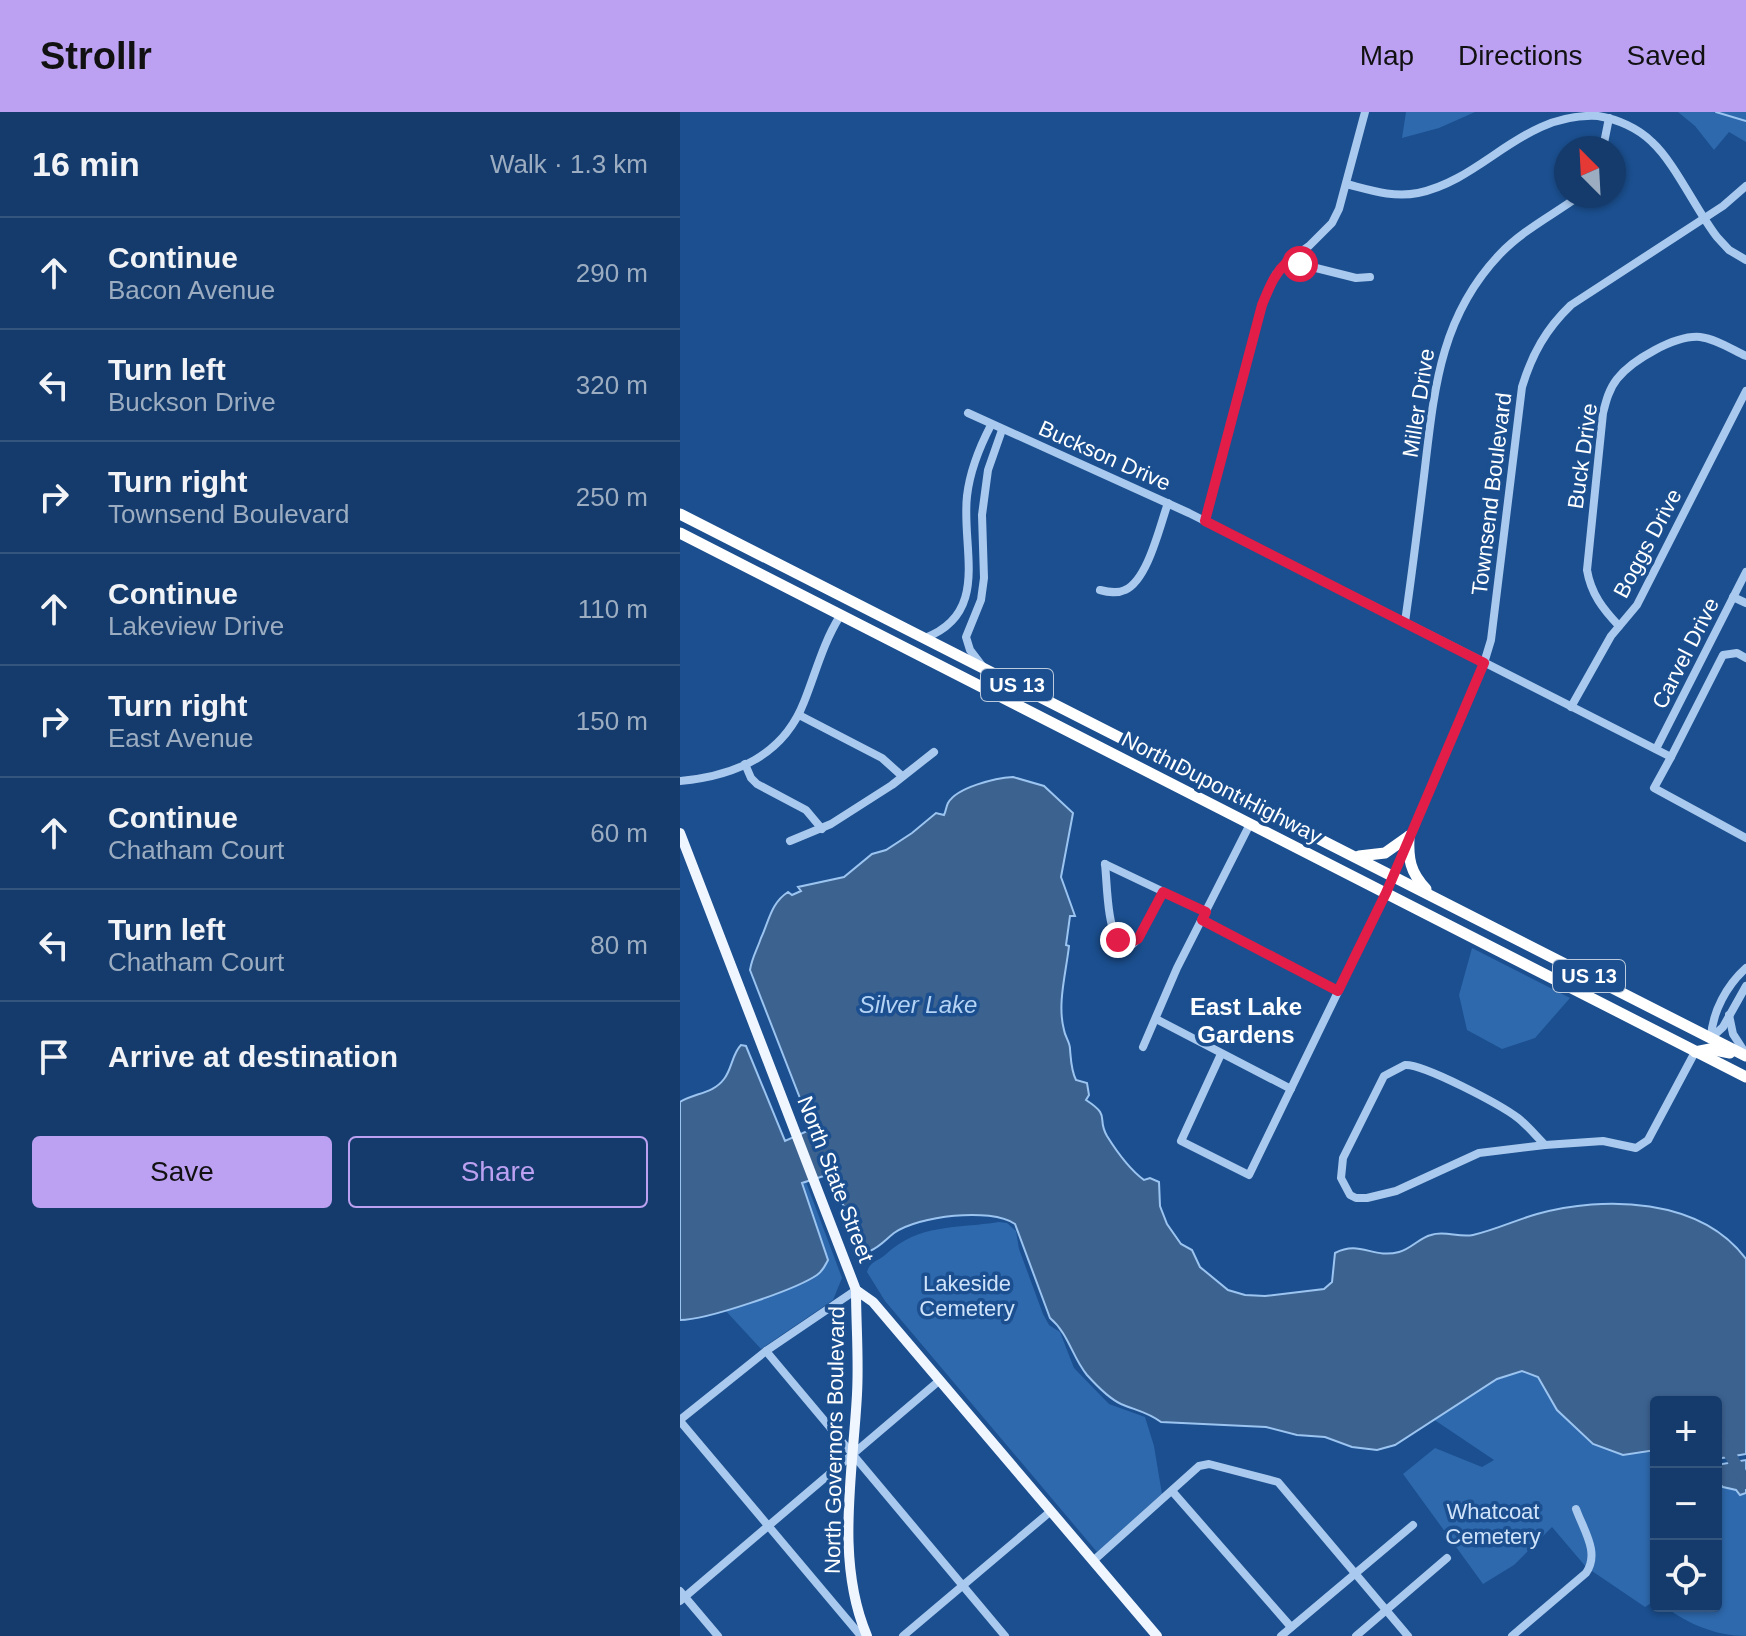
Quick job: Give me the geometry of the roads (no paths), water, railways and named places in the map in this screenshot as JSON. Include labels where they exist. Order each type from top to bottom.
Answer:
[{"type":"highway","name":"North Dupont Highway","points":[[680,514],[1746,1056]]},
{"type":"highway","name":"North Dupont Highway","points":[[680,533],[1746,1077]]},
{"type":"highway","points":[[840,616],[851,611],[881,616]]},
{"type":"highway","points":[[977,683],[989,684],[1014,697],[1027,690]]},
{"type":"highway","points":[[1354,856],[1385,853],[1409,836]]},
{"type":"highway","points":[[1409,836],[1410,865],[1416,879],[1432,895]]},
{"type":"highway","points":[[1675,1041],[1697,1043],[1711,1038]]},
{"type":"highway","points":[[1695,1052],[1710,1049],[1746,1056]]},
{"type":"main road","name":"North State Street","points":[[680,833],[856,1290],[873,1302],[1157,1636]]},
{"type":"main road","name":"North Governors Boulevard","points":[[856,1290],[858,1368],[849,1569],[864,1636]]},
{"type":"street","points":[[1205,521],[1262,305],[1276,274],[1332,223],[1339,209],[1365,112]]},
{"type":"street","points":[[1346,184],[1385,194],[1420,193],[1447,182],[1542,123],[1579,114],[1609,118],[1635,129],[1653,142],[1703,219],[1729,250],[1746,260]]},
{"type":"street","points":[[1605,136],[1609,118]]},
{"type":"street","name":"Townsend Boulevard","points":[[1221,1054],[1181,1141],[1249,1175],[1386,893],[1484,663],[1491,640],[1522,387],[1533,354],[1555,320],[1571,305],[1703,219],[1746,186]]},
{"type":"street","name":"Miller Drive","points":[[1405,622],[1433,400],[1445,343],[1470,291],[1500,254],[1525,232],[1561,208]]},
{"type":"street","points":[[1288,261],[1356,278],[1370,277]]},
{"type":"street","name":"Buck Drive","points":[[1619,626],[1598,603],[1590,587],[1587,570],[1603,413],[1608,395],[1624,372],[1664,346],[1683,338],[1699,337],[1716,341],[1746,356]]},
{"type":"street","name":"Boggs Drive","points":[[1571,707],[1611,636],[1637,605],[1746,391]]},
{"type":"street","name":"Buckson Drive","points":[[968,413],[1205,521],[1671,757]]},
{"type":"street","points":[[925,638],[949,626],[961,608],[969,582],[966,497],[973,466],[991,425]]},
{"type":"street","points":[[986,670],[970,650],[966,637],[981,600],[984,578],[982,523],[988,470],[1002,430]]},
{"type":"street","points":[[1100,590],[1111,593],[1124,591],[1138,579],[1147,563],[1168,503]]},
{"type":"street","points":[[967,524],[982,523]]},
{"type":"street","name":"Carvel Drive","points":[[1656,749],[1746,572]]},
{"type":"street","points":[[1733,597],[1746,603]]},
{"type":"street","points":[[683,782],[745,764],[779,744],[799,715],[824,645],[840,616]]},
{"type":"street","points":[[1746,658],[1737,653],[1723,655],[1654,788],[1746,838]]},
{"type":"street","points":[[1697,672],[1709,681]]},
{"type":"street","points":[[799,715],[882,758],[902,776]]},
{"type":"street","points":[[790,841],[822,829],[934,752]]},
{"type":"street","points":[[745,764],[757,784],[806,810],[822,829]]},
{"type":"street","points":[[1143,1047],[1250,824]]},
{"type":"street","points":[[1163,892],[1138,939],[1133,944],[1118,940],[1111,922],[1105,864],[1163,892],[1338,991]]},
{"type":"street","points":[[1711,1038],[1712,1022],[1723,999],[1746,968]]},
{"type":"street","points":[[1711,1038],[1723,1027],[1746,986]]},
{"type":"street","points":[[1729,1015],[1733,1034],[1746,1056]]},
{"type":"street","points":[[1156,1019],[1291,1089]]},
{"type":"street","points":[[1545,1145],[1521,1120],[1501,1107],[1424,1069],[1405,1065],[1390,1071],[1380,1082],[1343,1158],[1341,1178],[1350,1195],[1367,1198],[1408,1186],[1479,1153],[1593,1140],[1631,1148],[1642,1145],[1648,1140],[1695,1052]]},
{"type":"street","points":[[856,1290],[766,1351],[680,1420],[864,1636]]},
{"type":"street","points":[[766,1351],[1005,1636]]},
{"type":"street","points":[[718,1636],[682,1596],[853,1456],[940,1380]]},
{"type":"street","points":[[1093,1561],[1199,1466],[1205,1464],[1278,1482],[1408,1636]]},
{"type":"street","points":[[1172,1491],[1291,1627]]},
{"type":"street","points":[[1512,1636],[1586,1573],[1593,1563],[1593,1554],[1576,1509]]},
{"type":"street","points":[[903,1636],[1051,1511]]},
{"type":"street","points":[[1281,1636],[1413,1525]]},
{"type":"street","points":[[1356,1636],[1447,1558]]},
{"type":"water","name":"Silver Lake","points":[[1013,777],[1044,786],[1073,813],[1061,877],[1075,916],[1070,916],[1061,1010],[1074,1076],[1076,1080],[1087,1083],[1089,1095],[1086,1100],[1099,1110],[1107,1136],[1124,1160],[1144,1180],[1150,1178],[1159,1182],[1160,1206],[1167,1224],[1181,1244],[1192,1250],[1200,1267],[1228,1290],[1265,1296],[1324,1289],[1332,1282],[1335,1253],[1352,1248],[1390,1254],[1427,1236],[1473,1235],[1537,1214],[1592,1204],[1650,1206],[1678,1213],[1704,1224],[1727,1239],[1746,1259],[1746,1454],[1722,1458],[1722,1396],[1650,1396],[1650,1451],[1623,1455],[1593,1444],[1557,1410],[1538,1377],[1522,1371],[1497,1379],[1395,1445],[1377,1450],[1266,1427],[1161,1422],[1116,1401],[1087,1375],[1062,1331],[1050,1318],[1015,1224],[989,1216],[936,1218],[905,1227],[870,1251],[861,1247],[830,1174],[802,1183],[828,1260],[821,1272],[750,1303],[680,1320],[680,1102],[720,1084],[738,1049],[741,1045],[746,1046],[785,1141],[812,1129],[750,970],[774,907],[788,892],[792,895],[801,891],[798,887],[844,877],[872,854],[886,850],[936,813],[944,815],[948,803],[960,792],[987,781]]},
{"type":"water","points":[[1746,1460],[1746,1493],[1740,1495],[1736,1490],[1722,1486],[1722,1464]]},
{"type":"waterway","points":[[1716,112],[1746,121]]},
{"type":"waterway","points":[[1722,1440],[1746,1483]]},
{"type":"district","name":"East Lake Gardens","points":[[1246,1021]]},
{"type":"park label","name":"Lakeside Cemetery","points":[[967,1296]]},
{"type":"park label","name":"Whatcoat Cemetery","points":[[1493,1524]]}]
